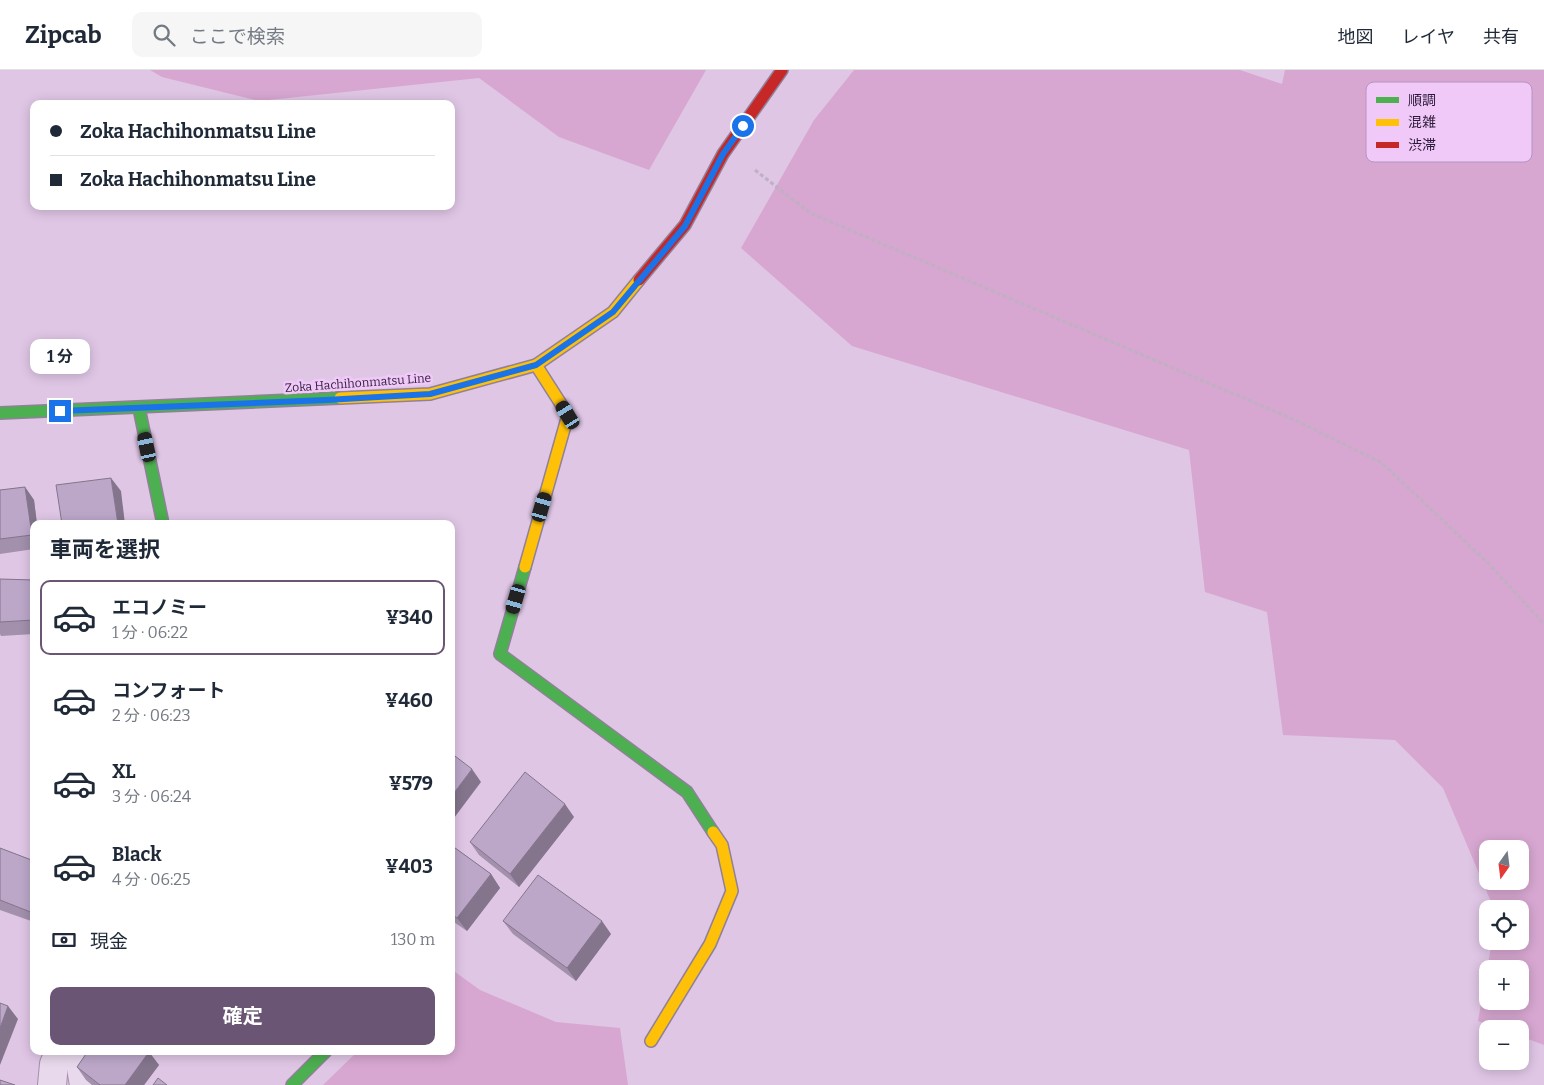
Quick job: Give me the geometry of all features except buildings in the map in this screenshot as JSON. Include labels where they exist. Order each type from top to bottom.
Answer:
[{"type":"street","name":"Zoka Hachihonmatsu Line","points":[[0,413],[430,394],[536,365],[613,312],[685,226],[723,154],[782,70]]},
{"type":"street","points":[[536,365],[568,415],[500,654],[687,792],[722,845],[732,890],[710,944],[651,1041]]},
{"type":"street","points":[[139,408],[162,520]]},
{"type":"street","points":[[52,1085],[54,1064],[58,1055]]},
{"type":"street","points":[[83,1055],[80,1062],[84,1085]]},
{"type":"street","points":[[292,1085],[322,1055]]},
{"type":"path","points":[[723,154],[759,173],[810,212],[1295,420],[1382,463],[1490,565],[1544,624]]},
{"type":"shaded area","points":[[150,70],[706,70],[649,170],[559,137],[479,78],[255,100],[162,77]]},
{"type":"shaded area","points":[[854,70],[1240,70],[1282,84],[1285,70],[1544,70],[1544,1045],[1529,1039],[1529,1020],[1478,1021],[1480,1010],[1529,1010],[1529,960],[1489,960],[1490,950],[1529,950],[1529,900],[1490,900],[1486,890],[1529,890],[1529,840],[1479,840],[1479,873],[1443,788],[1395,740],[1283,735],[1267,612],[1205,592],[1189,450],[852,346],[741,248],[814,120]]},
{"type":"shaded area","points":[[455,972],[480,990],[556,1022],[620,1028],[628,1085],[323,1085],[354,1055],[455,1055]]},
{"type":"traffic: fast","points":[[0,413],[340,398]]},
{"type":"traffic: fast","points":[[139,408],[162,520]]},
{"type":"traffic: fast","points":[[525,567],[500,654],[687,792],[713,832]]},
{"type":"traffic: fast","points":[[292,1085],[322,1055]]},
{"type":"traffic: slow","points":[[340,398],[430,394],[536,365],[613,312],[639,280]]},
{"type":"traffic: slow","points":[[525,567],[568,415],[536,365]]},
{"type":"traffic: slow","points":[[651,1041],[710,944],[732,891],[722,845],[713,832]]},
{"type":"traffic: jam","points":[[639,280],[685,225],[723,154],[782,70]]},
{"type":"route","points":[[60,411],[430,394],[536,365],[613,312],[685,226],[723,154],[743,126]]}]
